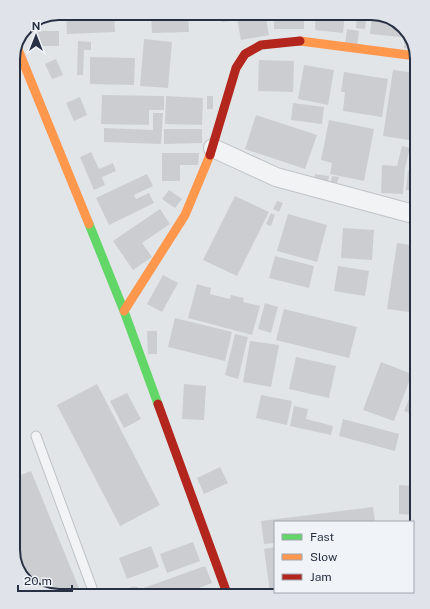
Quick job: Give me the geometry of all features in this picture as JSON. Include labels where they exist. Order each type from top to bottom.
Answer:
[{"type":"street","points":[[124,311],[185,215],[212,148],[236,68],[245,54],[261,45],[296,40],[410,55]]},
{"type":"street","points":[[20,55],[124,311],[225,589]]},
{"type":"street","points":[[212,148],[276,177],[410,213]]},
{"type":"lane","points":[[36,436],[92,589]]},
{"type":"building","points":[[66,20],[114,20],[115,32],[67,34]]},
{"type":"building","points":[[151,20],[188,20],[189,32],[152,33]]},
{"type":"building","points":[[222,20],[230,20],[230,21],[222,22]]},
{"type":"building","points":[[237,20],[266,20],[269,35],[241,40]]},
{"type":"building","points":[[274,20],[304,20],[304,29],[274,29]]},
{"type":"building","points":[[316,20],[344,20],[343,33],[315,30]]},
{"type":"building","points":[[357,20],[366,20],[365,29],[356,28]]},
{"type":"building","points":[[371,20],[374,20],[390,25],[401,34],[401,37],[370,34]]},
{"type":"building","points":[[347,29],[359,31],[357,46],[345,44]]},
{"type":"building","points":[[37,31],[59,31],[59,46],[37,46]]},
{"type":"building","points":[[144,39],[172,42],[168,88],[140,86]]},
{"type":"building","points":[[405,40],[409,49],[404,48]]},
{"type":"building","points":[[78,41],[91,42],[91,50],[84,50],[83,75],[77,75]]},
{"type":"building","points":[[90,57],[135,58],[134,85],[90,84]]},
{"type":"building","points":[[56,59],[63,75],[52,79],[45,64]]},
{"type":"building","points":[[259,60],[294,61],[293,92],[258,91]]},
{"type":"building","points":[[304,65],[334,70],[328,105],[298,99]]},
{"type":"building","points":[[393,70],[410,72],[410,140],[383,136]]},
{"type":"building","points":[[344,72],[388,79],[382,117],[343,111],[345,92],[341,92]]},
{"type":"building","points":[[102,95],[164,96],[164,110],[149,110],[149,125],[101,124]]},
{"type":"building","points":[[166,96],[203,98],[202,125],[165,124]]},
{"type":"building","points":[[207,96],[213,96],[213,109],[207,109]]},
{"type":"building","points":[[80,97],[87,115],[74,121],[66,103]]},
{"type":"building","points":[[293,103],[324,107],[322,124],[291,120]]},
{"type":"building","points":[[153,113],[163,113],[161,144],[104,142],[104,128],[153,130]]},
{"type":"building","points":[[256,115],[317,135],[305,169],[245,149]]},
{"type":"building","points":[[329,120],[374,129],[364,181],[330,174],[332,163],[321,160]]},
{"type":"building","points":[[164,129],[202,129],[202,143],[164,144]]},
{"type":"building","points":[[402,146],[410,148],[405,168],[403,194],[381,193],[382,165],[397,166]]},
{"type":"building","points":[[91,152],[99,169],[113,163],[116,171],[102,177],[105,185],[94,190],[80,157]]},
{"type":"building","points":[[162,153],[199,153],[198,165],[180,165],[180,181],[162,181]]},
{"type":"building","points":[[408,171],[410,171],[410,190],[406,190]]},
{"type":"building","points":[[147,174],[153,186],[134,195],[136,199],[149,193],[154,203],[109,225],[96,198]]},
{"type":"building","points":[[315,174],[329,176],[328,184],[314,181]]},
{"type":"building","points":[[332,176],[339,177],[336,186],[330,185]]},
{"type":"building","points":[[169,190],[182,199],[175,208],[162,199]]},
{"type":"building","points":[[235,196],[269,212],[237,276],[203,260]]},
{"type":"building","points":[[277,201],[283,203],[279,212],[273,209]]},
{"type":"building","points":[[160,209],[170,224],[142,243],[152,257],[133,270],[113,241]]},
{"type":"building","points":[[271,213],[275,215],[271,226],[266,224]]},
{"type":"building","points":[[288,214],[327,225],[317,262],[277,251]]},
{"type":"building","points":[[343,228],[374,230],[372,260],[341,258]]},
{"type":"building","points":[[397,243],[410,245],[410,312],[387,309]]},
{"type":"building","points":[[275,256],[314,266],[309,288],[269,278]]},
{"type":"building","points":[[338,266],[369,271],[365,296],[334,291]]},
{"type":"building","points":[[163,275],[178,283],[162,312],[147,304]]},
{"type":"building","points":[[197,284],[211,288],[210,294],[230,299],[231,295],[244,298],[243,302],[260,306],[252,335],[188,318]]},
{"type":"building","points":[[265,303],[278,307],[271,333],[258,329]]},
{"type":"building","points":[[284,309],[357,327],[349,358],[276,340]]},
{"type":"building","points":[[175,318],[232,332],[225,361],[168,347]]},
{"type":"building","points":[[147,331],[157,331],[157,354],[148,354]]},
{"type":"building","points":[[235,334],[248,337],[238,379],[225,375]]},
{"type":"building","points":[[250,341],[279,345],[271,387],[243,382]]},
{"type":"building","points":[[296,357],[336,366],[329,398],[289,389]]},
{"type":"building","points":[[381,362],[410,373],[410,379],[394,421],[363,410]]},
{"type":"building","points":[[97,384],[160,505],[120,526],[57,405]]},
{"type":"building","points":[[184,384],[206,386],[204,420],[182,419]]},
{"type":"building","points":[[127,393],[141,419],[124,428],[110,401]]},
{"type":"building","points":[[261,395],[292,401],[287,425],[256,418]]},
{"type":"building","points":[[410,397],[410,413],[404,411]]},
{"type":"building","points":[[294,406],[308,409],[306,419],[333,426],[331,435],[290,426]]},
{"type":"building","points":[[343,419],[399,434],[395,451],[339,436]]},
{"type":"building","points":[[220,467],[228,483],[204,494],[197,478]]},
{"type":"building","points":[[31,471],[79,589],[56,589],[46,587],[33,579],[25,570],[20,555],[20,475]]},
{"type":"building","points":[[399,485],[410,486],[410,515],[399,514]]},
{"type":"building","points":[[373,507],[375,521],[274,521],[274,543],[264,544],[261,521]]},
{"type":"building","points":[[193,542],[200,561],[167,573],[160,554]]},
{"type":"building","points":[[151,546],[159,567],[127,579],[119,558]]},
{"type":"building","points":[[274,547],[274,589],[270,589],[264,549]]},
{"type":"building","points":[[205,566],[212,583],[196,589],[141,589]]},
{"type":"traffic: fast","points":[[89,224],[124,311],[158,404]]},
{"type":"traffic: slow","points":[[300,41],[410,55]]},
{"type":"traffic: slow","points":[[20,55],[89,224]]},
{"type":"traffic: slow","points":[[124,311],[185,215],[210,155]]},
{"type":"traffic: jam","points":[[210,155],[236,68],[245,54],[261,45],[300,41]]},
{"type":"traffic: jam","points":[[158,404],[225,589]]}]
